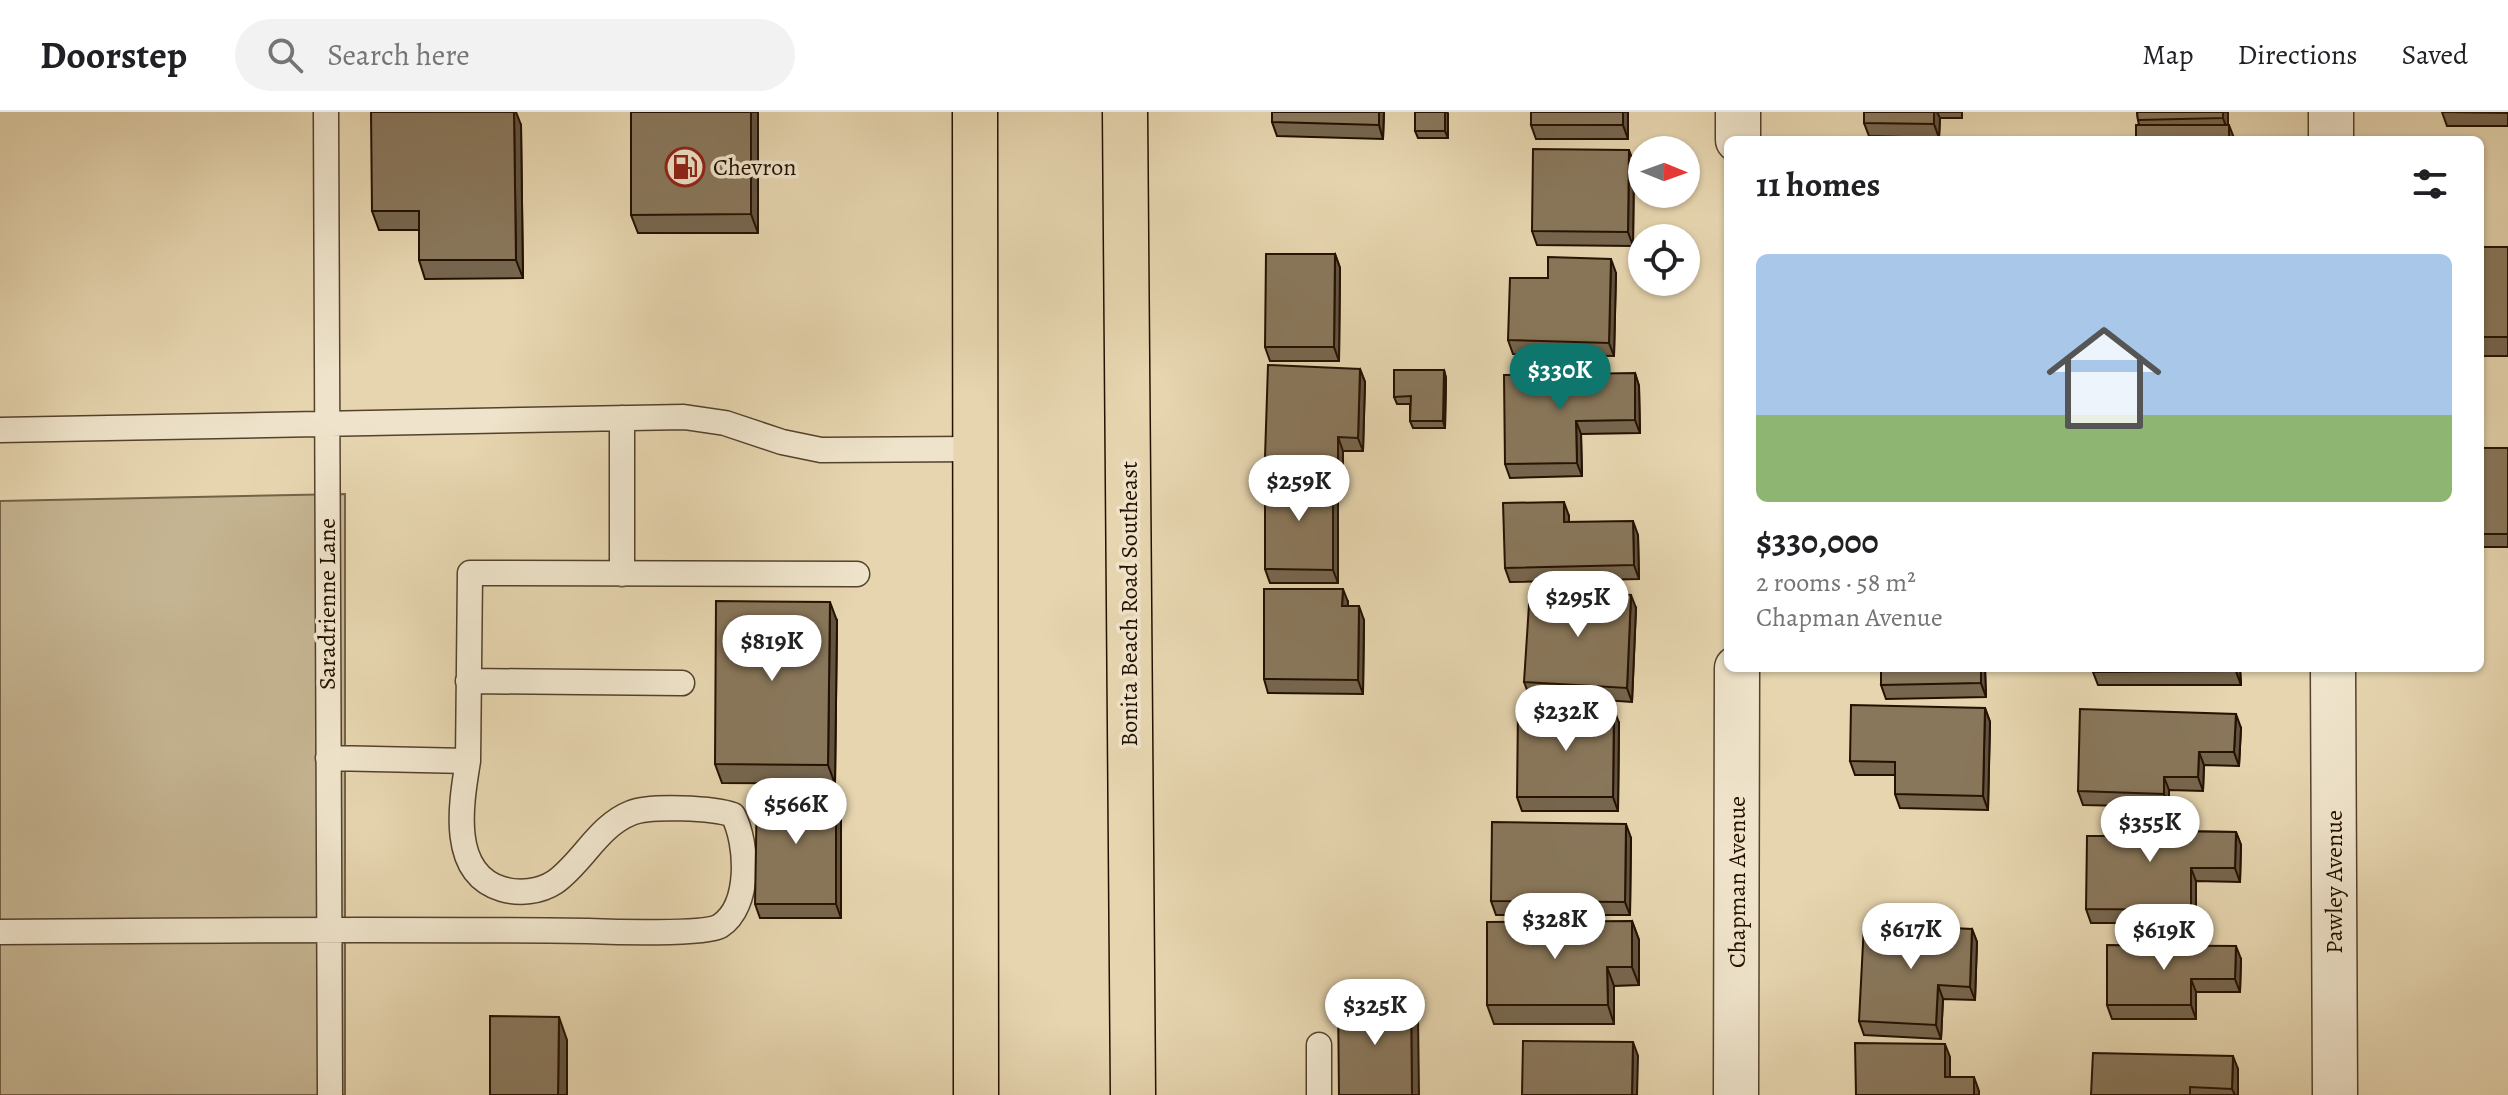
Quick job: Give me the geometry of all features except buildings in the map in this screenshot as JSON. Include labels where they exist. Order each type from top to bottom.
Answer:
[{"type":"main road","points":[[975,112],[976,1095]]},
{"type":"main road","name":"Bonita Beach Road Southeast","points":[[1125,112],[1133,1095]]},
{"type":"street","points":[[1738,112],[1738,136]]},
{"type":"street","points":[[2331,112],[2331,136]]},
{"type":"street","name":"Chapman Avenue","points":[[1736,1095],[1737,672]]},
{"type":"street","name":"Pawley Avenue","points":[[2333,672],[2335,1095]]},
{"type":"lane","name":"Saradrienne Lane","points":[[326,112],[330,1095]]},
{"type":"lane","points":[[0,430],[684,417],[725,423],[782,442],[821,450],[974,449]]},
{"type":"lane","points":[[622,418],[622,574]]},
{"type":"lane","points":[[0,932],[329,928],[642,932],[717,928],[733,916],[743,894],[740,827],[733,815],[718,809],[636,811],[620,818],[554,883],[531,891],[512,892],[494,887],[479,878],[468,861],[461,835],[468,761],[470,573],[857,574]]},
{"type":"lane","points":[[468,681],[682,683]]},
{"type":"lane","points":[[328,758],[468,761]]},
{"type":"lane","points":[[1319,1045],[1319,1095]]},
{"type":"shaded area","points":[[345,494],[345,1095],[0,1095],[0,501]]},
{"type":"place","name":"Chevron","points":[[685,167]]}]
